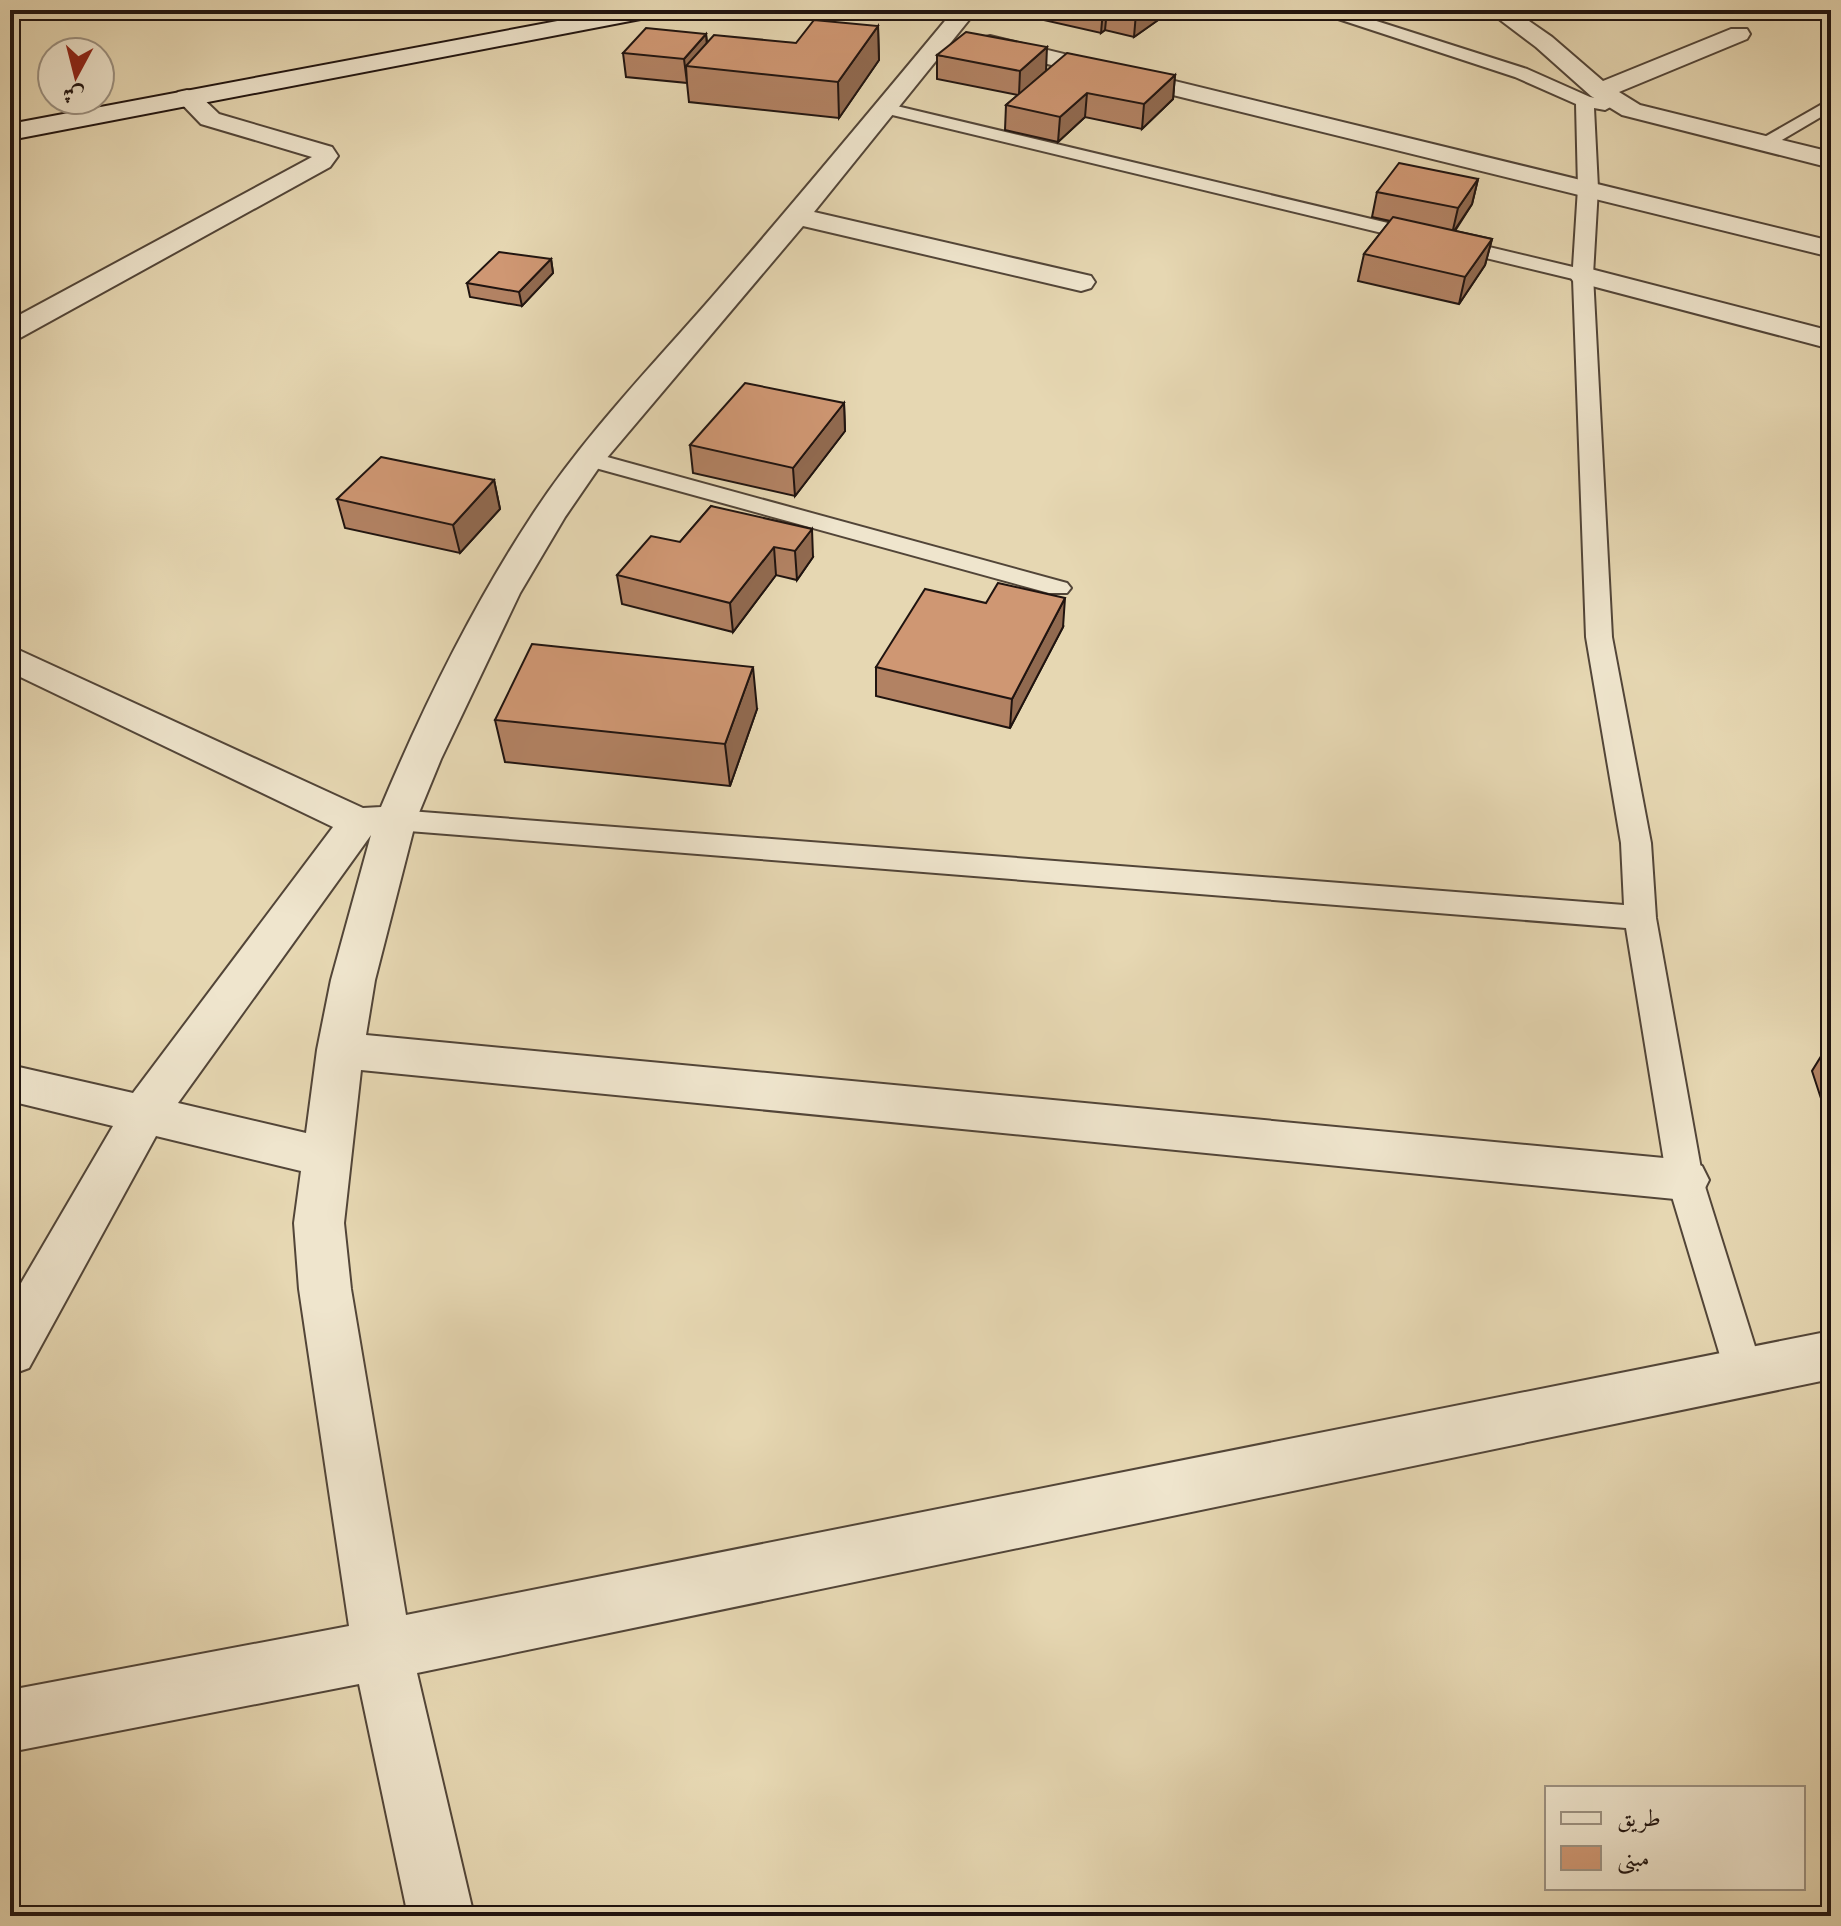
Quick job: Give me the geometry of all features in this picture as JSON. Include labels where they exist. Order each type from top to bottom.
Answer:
[{"type":"street","points":[[10,132],[651,10]]},
{"type":"street","points":[[10,1351],[143,1116],[377,821],[421,759],[502,593],[548,517],[589,459],[797,216],[966,10]]},
{"type":"street","points":[[1498,10],[1544,42],[1593,96],[1631,110],[1831,160]]},
{"type":"street","points":[[946,33],[1831,249]]},
{"type":"street","points":[[1593,96],[1739,34]]},
{"type":"street","points":[[10,332],[321,162],[325,156],[323,152],[210,119],[187,97]]},
{"type":"street","points":[[797,216],[1081,282]]},
{"type":"street","points":[[1583,275],[1831,340]]},
{"type":"street","points":[[10,658],[377,821]]},
{"type":"street","points":[[377,821],[340,1050],[319,1223],[325,1289],[382,1650],[441,1916]]},
{"type":"street","points":[[340,1050],[1685,1180]]},
{"type":"street","points":[[10,1083],[326,1157]]},
{"type":"street","points":[[10,1721],[382,1650],[1831,1355]]},
{"type":"lane","points":[[827,10],[854,10]]},
{"type":"lane","points":[[1326,10],[1593,96],[1583,275],[1599,637],[1636,843],[1640,918],[1685,1180],[1744,1372]]},
{"type":"lane","points":[[1724,15],[1743,10]]},
{"type":"lane","points":[[1763,143],[1831,104]]},
{"type":"lane","points":[[884,108],[1583,275]]},
{"type":"lane","points":[[589,459],[1058,588]]},
{"type":"lane","points":[[377,821],[1640,918]]},
{"type":"building","points":[[814,20],[878,26],[838,82],[686,66],[714,35],[796,43]]},
{"type":"building","points":[[646,28],[706,34],[684,59],[623,53]]},
{"type":"building","points":[[966,32],[1047,47],[1020,71],[937,55]]},
{"type":"building","points":[[1067,53],[1175,75],[1144,104],[1087,93],[1060,117],[1006,105]]},
{"type":"building","points":[[1399,163],[1478,179],[1458,208],[1377,192]]},
{"type":"building","points":[[1393,217],[1492,239],[1465,277],[1364,254]]},
{"type":"building","points":[[499,252],[551,259],[519,292],[467,283]]},
{"type":"building","points":[[745,383],[844,403],[793,468],[690,445]]},
{"type":"building","points":[[381,457],[494,480],[453,525],[337,499]]},
{"type":"building","points":[[711,506],[812,529],[795,551],[774,547],[730,603],[617,575],[651,536],[680,542]]},
{"type":"building","points":[[998,583],[1065,598],[1012,699],[876,667],[925,589],[986,603]]},
{"type":"building","points":[[532,644],[753,667],[725,744],[495,720]]},
{"type":"railway","points":[[10,17],[42,10]]}]
